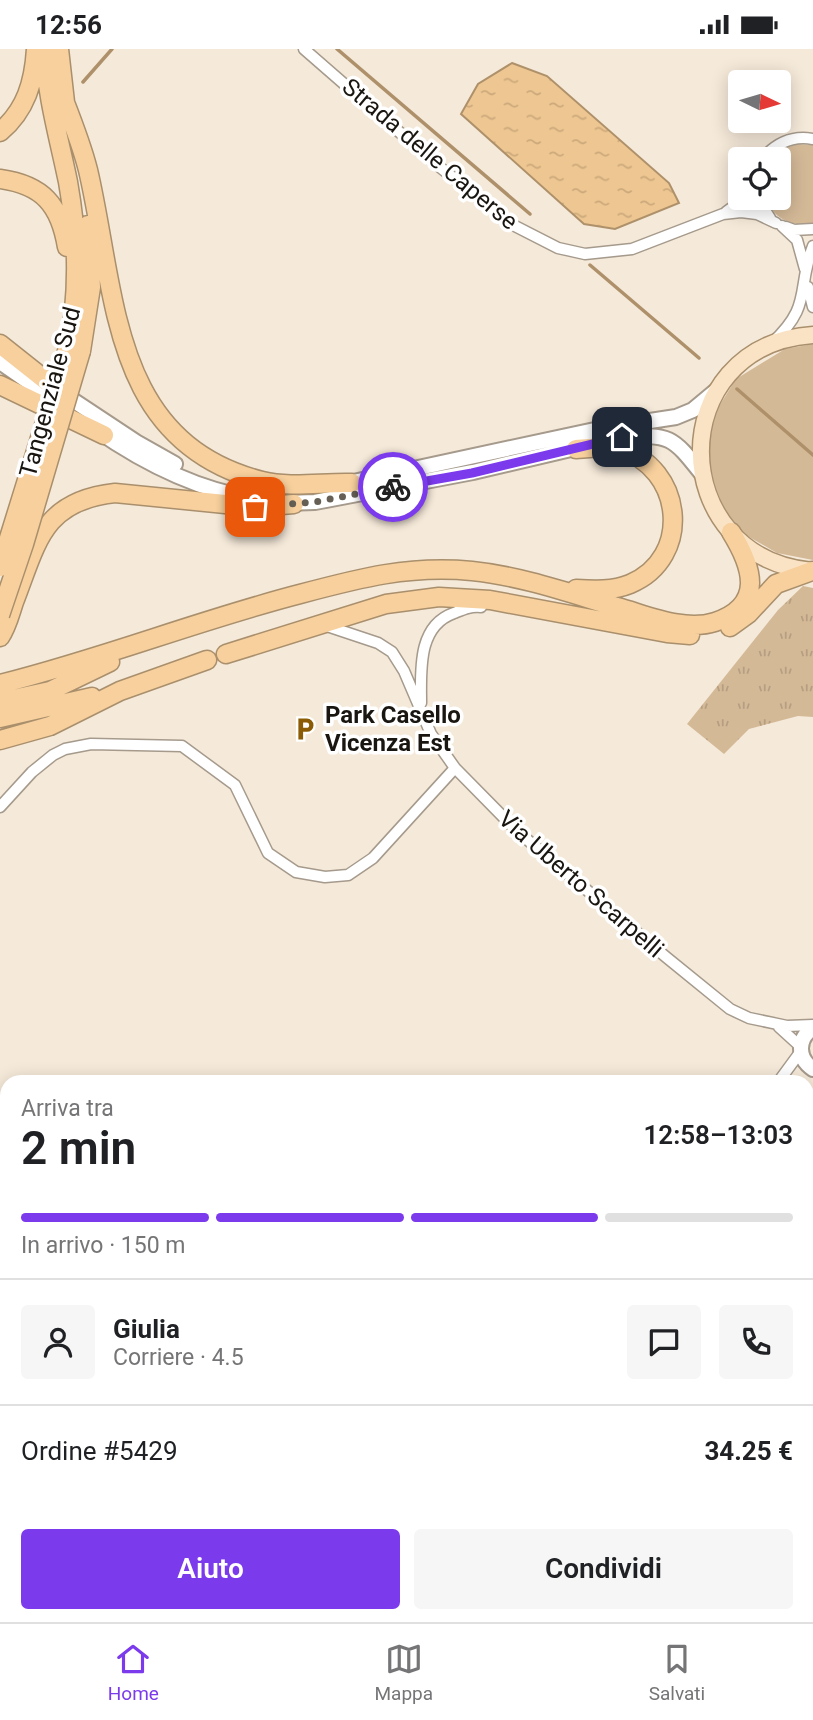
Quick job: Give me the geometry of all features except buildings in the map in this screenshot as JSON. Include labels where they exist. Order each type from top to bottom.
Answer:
[{"type":"highway","points":[[0,132],[18,113],[29,95],[36,49]]},
{"type":"highway","name":"Tangenziale Sud","points":[[0,567],[74,349],[78,269],[74,221],[51,101],[45,49]]},
{"type":"highway","name":"Tangenziale Sud","points":[[0,615],[47,468],[91,287],[90,236],[64,100],[59,49]]},
{"type":"highway","points":[[64,100],[88,169],[121,338],[131,368],[160,416],[181,440],[211,461],[235,472],[286,485],[352,483]]},
{"type":"highway","points":[[0,179],[34,188],[54,206],[64,228],[68,258],[68,302],[74,322]]},
{"type":"highway","points":[[0,344],[64,394]]},
{"type":"highway","points":[[0,385],[104,435]]},
{"type":"highway","points":[[545,586],[597,590],[624,586],[651,571],[670,543],[674,521],[672,507],[659,475],[648,464],[618,449],[576,449]]},
{"type":"highway","points":[[0,637],[41,534],[55,516],[92,495],[140,494],[255,507],[294,504]]},
{"type":"highway","points":[[0,684],[241,610],[393,572],[435,568],[475,571],[545,586],[671,622],[696,625],[716,621],[735,611],[751,584],[748,563],[731,532]]},
{"type":"highway","points":[[226,654],[386,604],[439,597],[481,598],[667,633],[706,635],[739,622],[776,584],[813,571]]},
{"type":"highway","points":[[0,702],[50,691],[163,636]]},
{"type":"highway","points":[[0,740],[50,726],[120,691],[206,660]]},
{"type":"highway","points":[[0,718],[120,691]]},
{"type":"main road","points":[[813,335],[771,344],[734,369],[718,390],[701,432],[702,474],[714,508],[731,532],[750,549],[774,562],[813,571]]},
{"type":"street","name":"Strada delle Caperse","points":[[304,49],[510,225],[558,249],[585,254],[632,249],[723,215],[741,212],[758,214],[794,230],[813,229]]},
{"type":"street","points":[[773,147],[796,137],[813,139]]},
{"type":"street","name":"Strada delle Caperse","points":[[723,215],[729,210]]},
{"type":"street","points":[[763,210],[797,240],[813,307]]},
{"type":"street","points":[[771,344],[796,317],[804,297],[813,246]]},
{"type":"street","name":"Tangenziale Sud","points":[[6,366],[64,394],[179,467],[223,484],[271,491],[304,491],[352,483],[604,428],[676,417],[693,410],[718,390]]},
{"type":"street","points":[[6,366],[104,435],[152,463],[198,485],[245,497],[294,504],[472,473],[622,437],[664,438],[677,444],[702,474]]},
{"type":"street","name":"Via Uberto Scarpelli","points":[[422,711],[423,652],[428,634],[448,615],[471,607],[584,618]]},
{"type":"street","name":"Via Uberto Scarpelli","points":[[320,624],[370,640],[391,652],[404,671],[431,734],[455,768],[517,831],[730,1009],[781,1028],[808,1062]]},
{"type":"street","points":[[0,807],[32,772],[52,755],[65,749],[91,744],[182,747],[235,785],[268,853],[296,872],[325,877],[348,875],[373,858],[455,768]]},
{"type":"street","name":"Via Uberto Scarpelli","points":[[772,1024],[813,1027]]},
{"type":"street","points":[[788,1075],[808,1062],[804,1037],[813,1027]]},
{"type":"green space","points":[[797,144],[813,145],[813,223],[791,223],[772,210],[791,210],[789,147]]},
{"type":"green space","points":[[813,344],[813,560],[777,553],[744,534],[724,509],[710,477],[708,445],[716,411],[736,379],[785,349]]},
{"type":"green space","points":[[803,586],[813,588],[813,717],[798,716],[749,729],[724,754],[687,724],[778,610]]},
{"type":"water","points":[[512,63],[547,76],[669,183],[679,203],[615,229],[584,224],[461,114],[478,84]]},
{"type":"waterway","points":[[83,82],[112,49]]},
{"type":"waterway","points":[[337,49],[530,214]]},
{"type":"waterway","points":[[590,265],[699,358]]},
{"type":"waterway","points":[[737,389],[813,455]]},
{"type":"way so far","points":[[255,507],[315,502],[393,487]]},
{"type":"place","name":"Park Casello Vicenza Est","points":[[305,729]]},
{"type":"route","points":[[393,487],[472,473],[622,437]]}]
